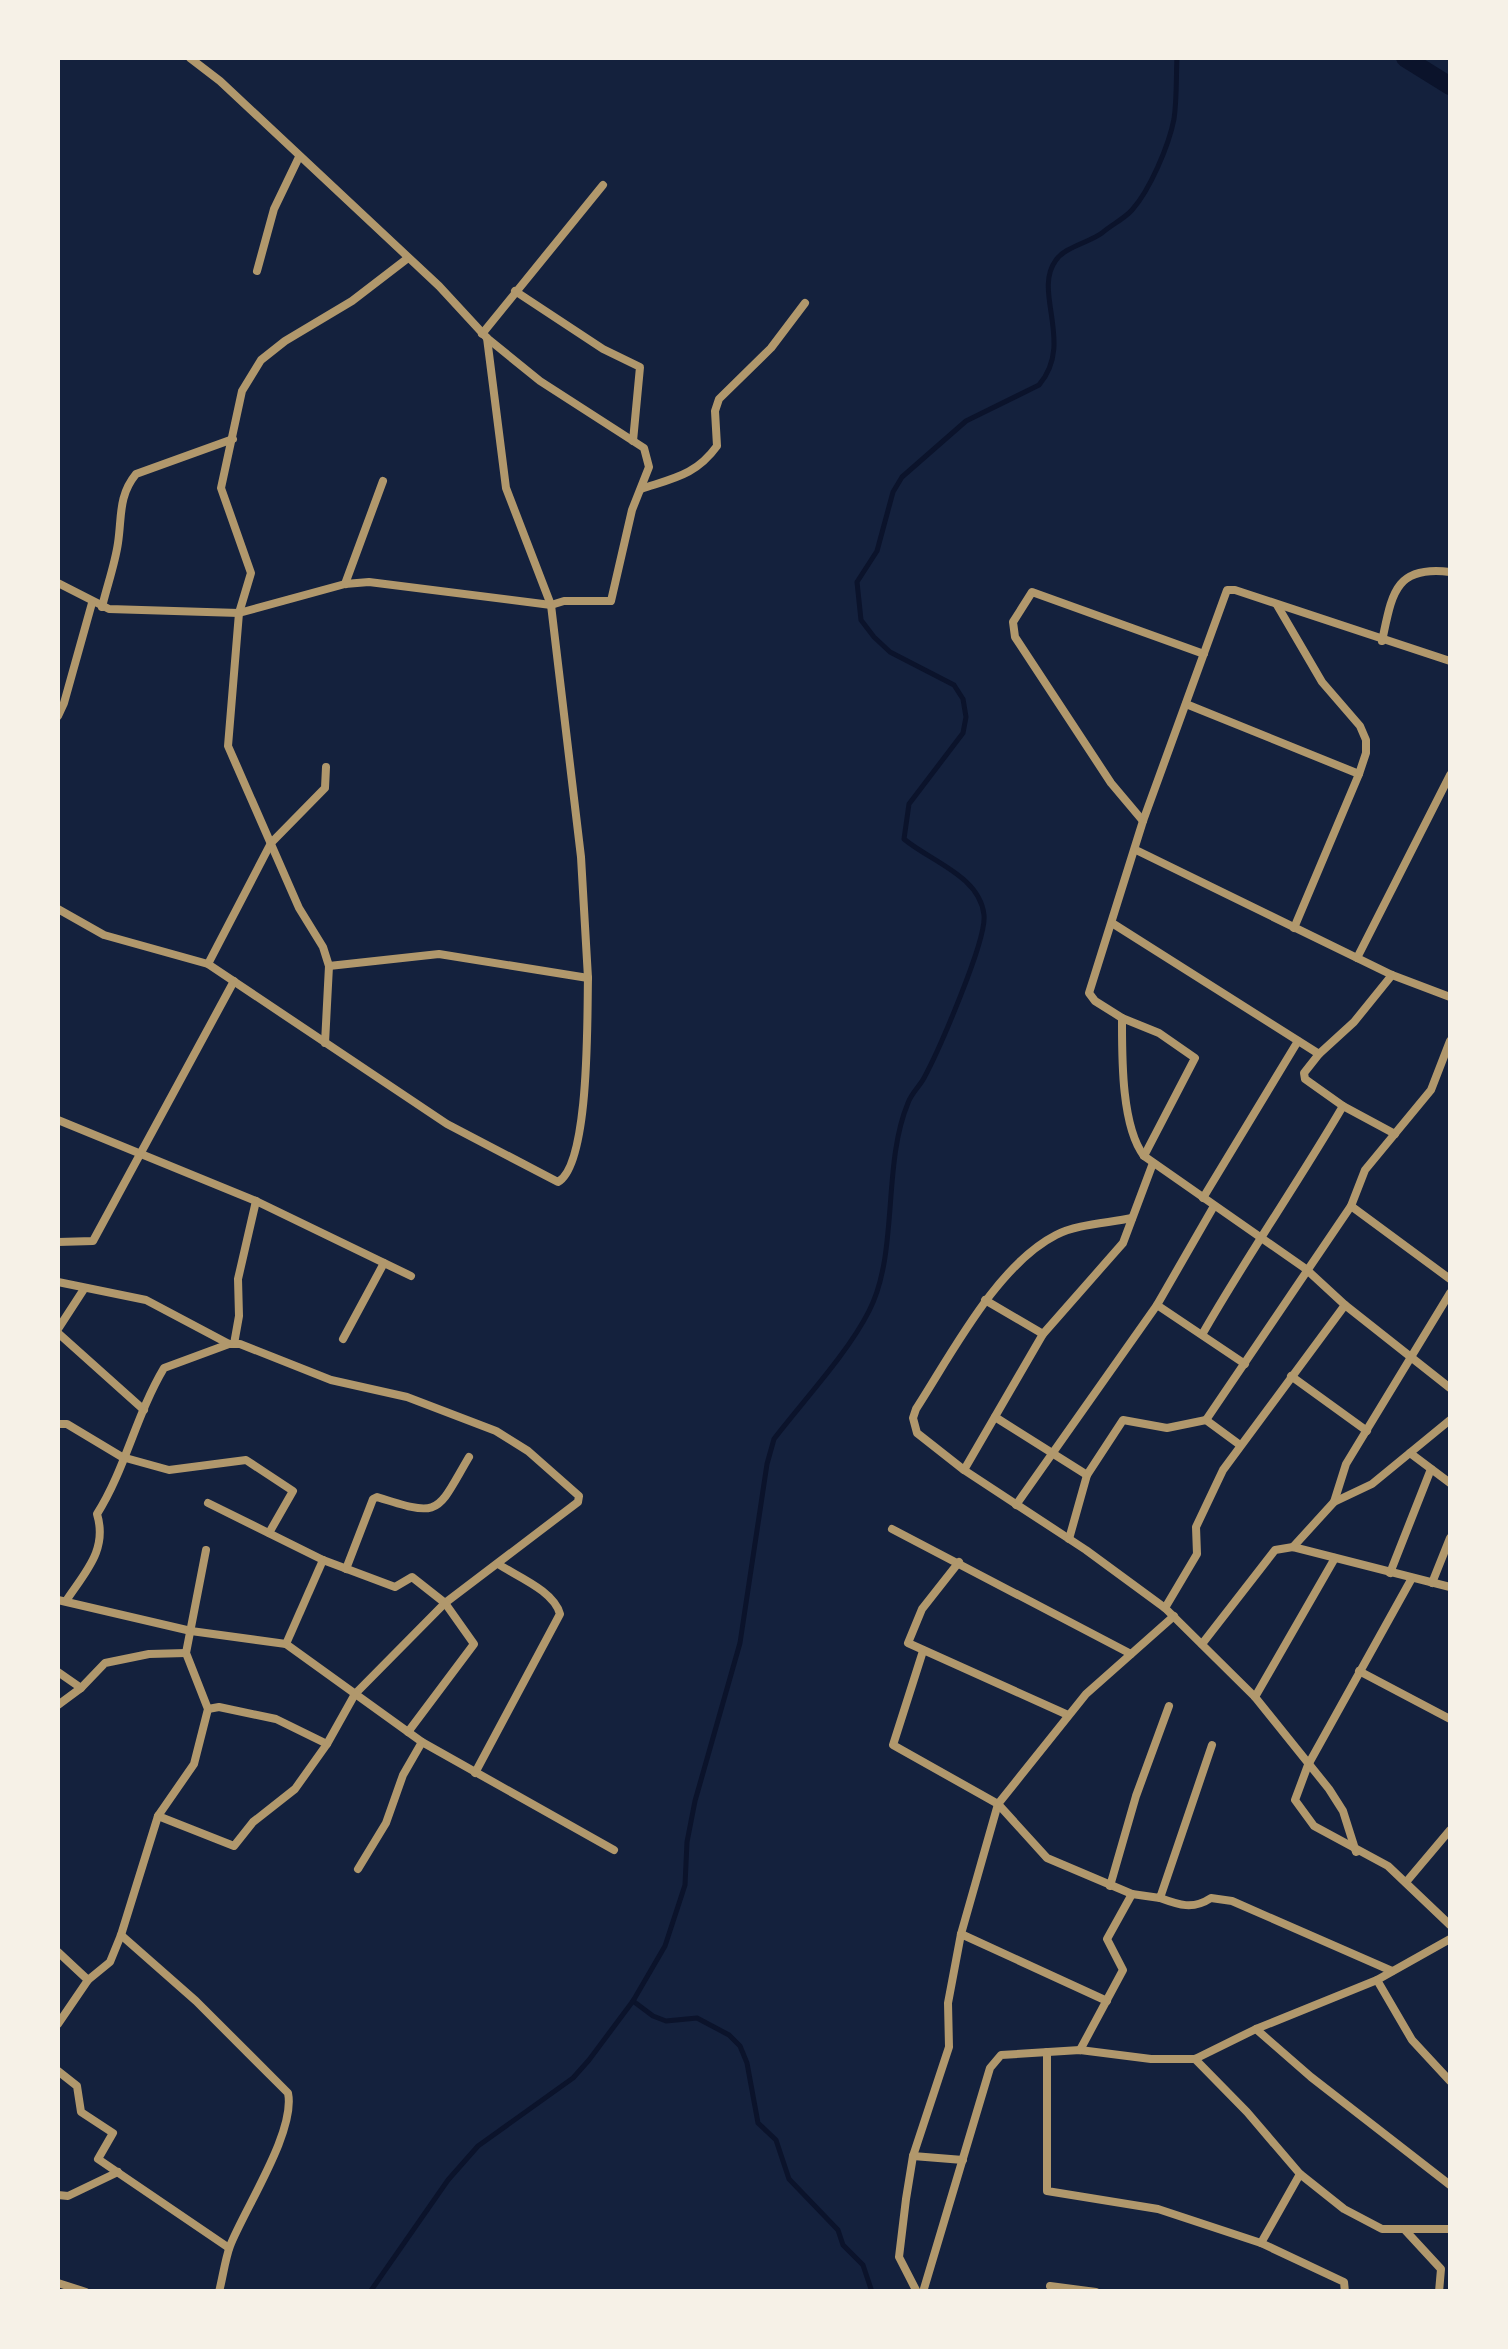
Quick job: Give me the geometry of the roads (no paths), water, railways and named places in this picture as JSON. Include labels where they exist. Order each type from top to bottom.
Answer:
[{"type":"street","points":[[58,574],[60,583],[97,605],[239,612],[345,584],[369,582],[552,604],[611,602],[632,510],[649,468],[648,455],[633,441],[540,380],[484,336],[439,286],[190,58]]},
{"type":"street","points":[[257,271],[274,210],[299,157]]},
{"type":"street","points":[[58,909],[104,935],[208,964],[447,1124],[558,1182],[568,1175],[582,1124],[588,978],[581,857],[552,604],[506,488],[484,336],[514,291],[603,185]]},
{"type":"street","points":[[325,1043],[330,966],[322,943],[298,908],[228,746],[239,612],[251,573],[221,488],[242,392],[260,360],[352,301],[408,258]]},
{"type":"street","points":[[514,291],[602,349],[640,367],[633,441]]},
{"type":"street","points":[[640,488],[686,474],[704,464],[718,446],[714,411],[720,399],[771,348],[804,303]]},
{"type":"street","points":[[58,716],[118,541],[120,505],[130,481],[136,474],[233,439]]},
{"type":"street","points":[[345,584],[356,545],[383,481]]},
{"type":"street","points":[[1382,641],[1396,588],[1415,573],[1450,572]]},
{"type":"street","points":[[1144,1156],[1194,1058],[1159,1033],[1122,1018],[1089,993],[1143,821],[1227,590],[1450,661]]},
{"type":"street","points":[[1143,821],[1111,783],[1015,637],[1013,622],[1032,592],[1204,654]]},
{"type":"street","points":[[1277,605],[1322,682],[1360,726],[1366,740],[1359,774],[1294,928]]},
{"type":"street","points":[[1186,704],[1359,774]]},
{"type":"street","points":[[208,964],[271,842],[325,788],[326,766]]},
{"type":"street","points":[[1357,958],[1449,781]]},
{"type":"street","points":[[1136,850],[1392,975],[1450,997]]},
{"type":"street","points":[[1112,924],[1319,1054]]},
{"type":"street","points":[[330,966],[439,954],[588,978]]},
{"type":"street","points":[[1392,975],[1354,1022],[1304,1073],[1305,1079],[1344,1106],[1395,1134]]},
{"type":"street","points":[[58,1242],[92,1241],[234,981]]},
{"type":"street","points":[[1122,1018],[1121,1048],[1133,1139],[1144,1156],[1306,1270],[1345,1306],[1450,1388]]},
{"type":"street","points":[[1203,1198],[1298,1041]]},
{"type":"street","points":[[1069,1539],[1087,1475],[1123,1420],[1166,1428],[1206,1420],[1350,1206],[1364,1170],[1431,1090],[1450,1041]]},
{"type":"street","points":[[1204,1333],[1242,1264],[1344,1106]]},
{"type":"street","points":[[58,1120],[256,1200],[410,1276]]},
{"type":"street","points":[[964,1470],[1043,1334],[1117,1252],[1153,1163]]},
{"type":"street","points":[[232,1344],[238,1316],[238,1278],[256,1200]]},
{"type":"street","points":[[1016,1505],[1157,1305],[1214,1206]]},
{"type":"street","points":[[1350,1206],[1450,1279]]},
{"type":"street","points":[[1132,1218],[1056,1235],[1023,1261],[985,1300],[913,1418],[917,1433],[964,1470],[1166,1608],[1255,1697],[1339,1802],[1356,1852]]},
{"type":"street","points":[[344,1339],[384,1263]]},
{"type":"street","points":[[58,1282],[146,1300],[232,1344],[330,1380],[407,1397],[496,1430],[528,1451],[577,1494],[578,1502],[445,1602],[355,1694],[327,1744],[295,1789],[253,1822],[234,1846],[158,1816]]},
{"type":"street","points":[[84,1289],[58,1331],[144,1410]]},
{"type":"street","points":[[1334,1502],[1346,1464],[1450,1292]]},
{"type":"street","points":[[985,1300],[1043,1334]]},
{"type":"street","points":[[1157,1305],[1245,1364]]},
{"type":"street","points":[[1166,1608],[1197,1554],[1196,1527],[1223,1470],[1345,1306]]},
{"type":"street","points":[[232,1344],[164,1368],[122,1457],[115,1486],[96,1514],[102,1532],[96,1555],[62,1600],[191,1631],[286,1644],[422,1742],[614,1850]]},
{"type":"street","points":[[1291,1376],[1367,1430]]},
{"type":"street","points":[[994,1417],[1087,1475]]},
{"type":"street","points":[[1206,1420],[1240,1445]]},
{"type":"street","points":[[1202,1644],[1271,1554],[1292,1547],[1334,1502],[1372,1484],[1450,1420]]},
{"type":"street","points":[[58,1424],[67,1424],[122,1457],[169,1470],[246,1460],[294,1491],[270,1533]]},
{"type":"street","points":[[1410,1454],[1450,1483]]},
{"type":"street","points":[[346,1568],[373,1499],[420,1511],[435,1508],[443,1502],[469,1456]]},
{"type":"street","points":[[1390,1572],[1431,1469]]},
{"type":"street","points":[[208,1502],[323,1560],[395,1587],[412,1577],[445,1602],[474,1644],[408,1732]]},
{"type":"street","points":[[892,1529],[1131,1654]]},
{"type":"street","points":[[1432,1583],[1450,1538]]},
{"type":"street","points":[[1292,1547],[1450,1587]]},
{"type":"street","points":[[58,2024],[88,1980],[110,1962],[158,1816],[194,1764],[208,1709],[186,1653],[206,1550]]},
{"type":"street","points":[[1255,1697],[1336,1558]]},
{"type":"street","points":[[286,1644],[323,1560]]},
{"type":"street","points":[[958,1562],[922,1610],[907,1642],[1068,1715]]},
{"type":"street","points":[[476,1773],[560,1614],[556,1603],[545,1594],[498,1564]]},
{"type":"street","points":[[1412,1578],[1308,1765],[1296,1803],[1314,1826],[1388,1866],[1407,1881],[1450,1925]]},
{"type":"street","points":[[920,2292],[900,2257],[913,2156],[949,2048],[948,2003],[960,1934],[998,1804],[1086,1694],[1174,1616]]},
{"type":"street","points":[[923,1652],[893,1745],[998,1804],[1048,1858],[1110,1886],[1180,1906],[1201,1904],[1210,1898],[1232,1901],[1392,1972]]},
{"type":"street","points":[[58,1704],[81,1688],[105,1662],[149,1654],[186,1653]]},
{"type":"street","points":[[1359,1671],[1450,1719]]},
{"type":"street","points":[[58,1672],[81,1688]]},
{"type":"street","points":[[1110,1886],[1136,1796],[1169,1706]]},
{"type":"street","points":[[208,1709],[219,1707],[276,1719],[327,1744]]},
{"type":"street","points":[[358,1869],[386,1822],[402,1774],[422,1742]]},
{"type":"street","points":[[1160,1898],[1212,1745]]},
{"type":"street","points":[[1407,1881],[1450,1830]]},
{"type":"street","points":[[1080,2050],[1123,1968],[1107,1939],[1132,1894]]},
{"type":"street","points":[[960,1934],[1108,2001]]},
{"type":"street","points":[[121,1935],[196,2001],[288,2093],[290,2106],[275,2152],[229,2248],[219,2292]]},
{"type":"street","points":[[920,2292],[990,2068],[1001,2055],[1080,2050],[1151,2060],[1195,2058],[1377,1980],[1450,1940]]},
{"type":"street","points":[[58,1952],[88,1980]]},
{"type":"street","points":[[1377,1980],[1412,2040],[1450,2081]]},
{"type":"street","points":[[1256,2029],[1311,2077],[1450,2184]]},
{"type":"street","points":[[1048,2052],[1047,2191],[1158,2209],[1261,2243],[1338,2278],[1346,2284],[1346,2292]]},
{"type":"street","points":[[1195,2058],[1300,2174],[1344,2209],[1375,2227],[1450,2229]]},
{"type":"street","points":[[58,2071],[77,2086],[80,2112],[112,2133],[98,2159],[229,2248]]},
{"type":"street","points":[[913,2156],[963,2160]]},
{"type":"street","points":[[58,2195],[68,2196],[118,2172]]},
{"type":"street","points":[[1261,2243],[1300,2174]]},
{"type":"street","points":[[1405,2230],[1442,2269],[1439,2292]]},
{"type":"street","points":[[58,2283],[86,2292]]},
{"type":"street","points":[[1050,2286],[1096,2292]]},
{"type":"waterway","points":[[370,2292],[448,2180],[478,2146],[573,2078],[589,2060],[633,2001],[665,1946],[685,1885],[687,1842],[695,1801],[740,1643],[774,1439],[837,1360],[869,1311],[884,1263],[900,1127],[909,1100],[924,1078],[950,1022],[983,928],[984,915],[973,890],[904,839],[909,804],[963,733],[963,699],[954,685],[890,652],[874,637],[861,620],[857,582],[877,551],[893,492],[902,477],[966,421],[1039,385],[1049,369],[1054,335],[1050,273],[1060,256],[1125,216],[1145,191],[1158,167],[1174,119],[1177,58]]},
{"type":"waterway","points":[[1405,58],[1450,86]]},
{"type":"waterway","points":[[633,2001],[666,2021],[697,2018],[729,2035],[740,2046],[758,2123],[776,2140],[789,2179],[838,2230],[843,2245],[863,2265],[872,2292]]}]
